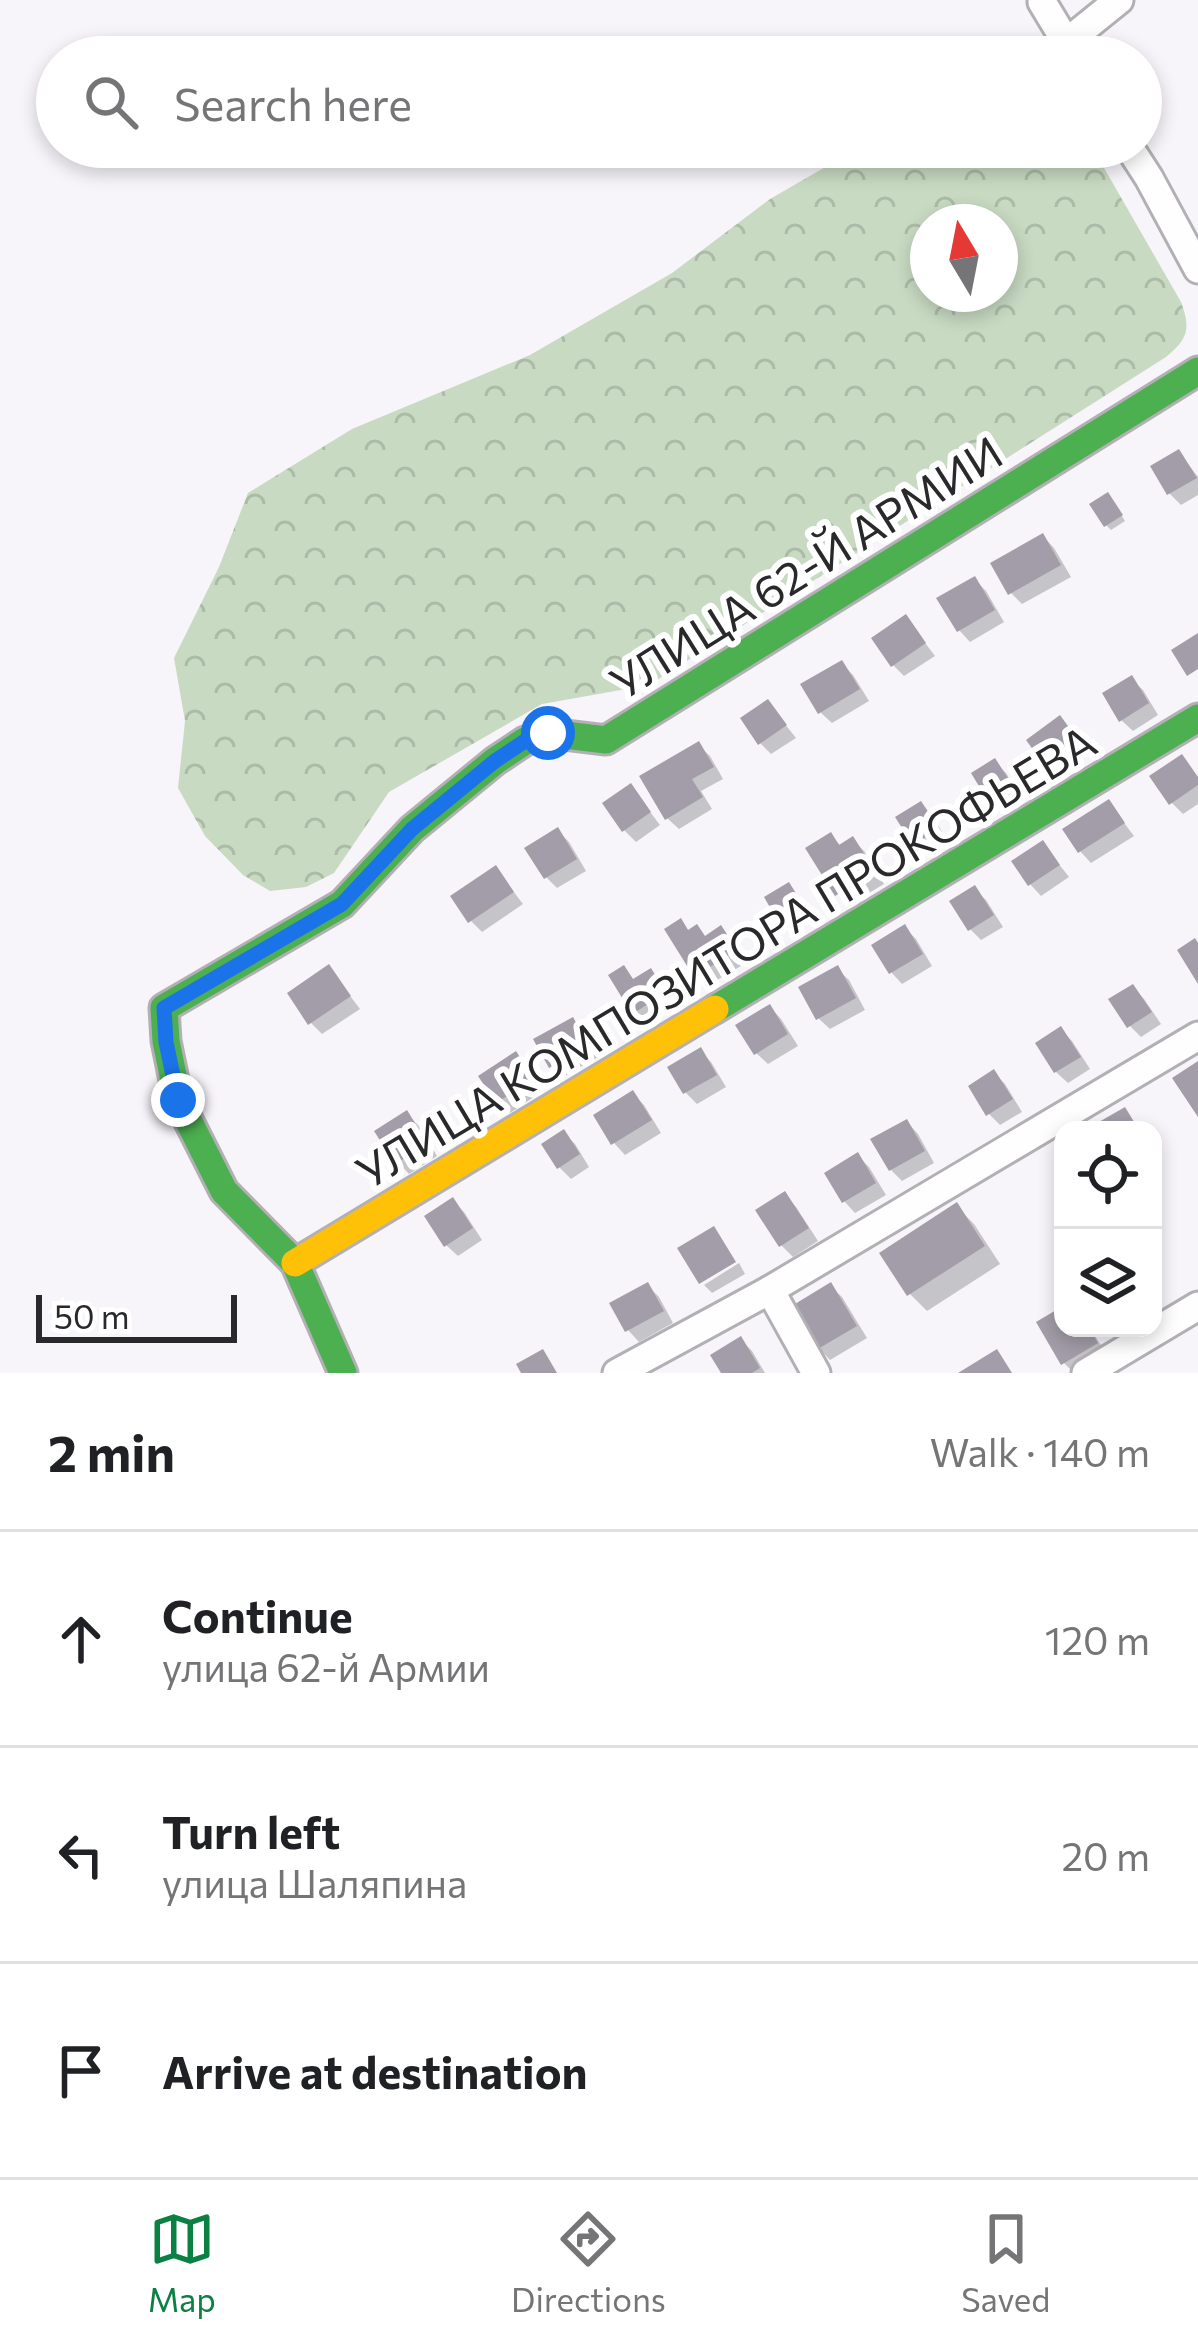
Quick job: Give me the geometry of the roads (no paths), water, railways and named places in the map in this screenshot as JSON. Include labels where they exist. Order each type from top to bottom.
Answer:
[{"type":"street","points":[[1084,36],[1119,0]]},
{"type":"street","points":[[1042,2],[1063,36]]},
{"type":"street","points":[[1143,168],[1198,268]]},
{"type":"street","name":"УЛИЦА 62-Й АРМИИ","points":[[295,1263],[224,1191],[178,1100],[164,1008],[342,904],[412,829],[525,741],[548,733],[606,740],[1198,371]]},
{"type":"street","name":"УЛИЦА КОМПОЗИТОРА ПРОКОФЬЕВА","points":[[295,1263],[1198,718]]},
{"type":"street","points":[[616,1373],[770,1290],[1198,1036]]},
{"type":"street","points":[[295,1263],[343,1373]]},
{"type":"street","points":[[770,1290],[816,1373]]},
{"type":"street","points":[[1087,1373],[1198,1306]]}]
